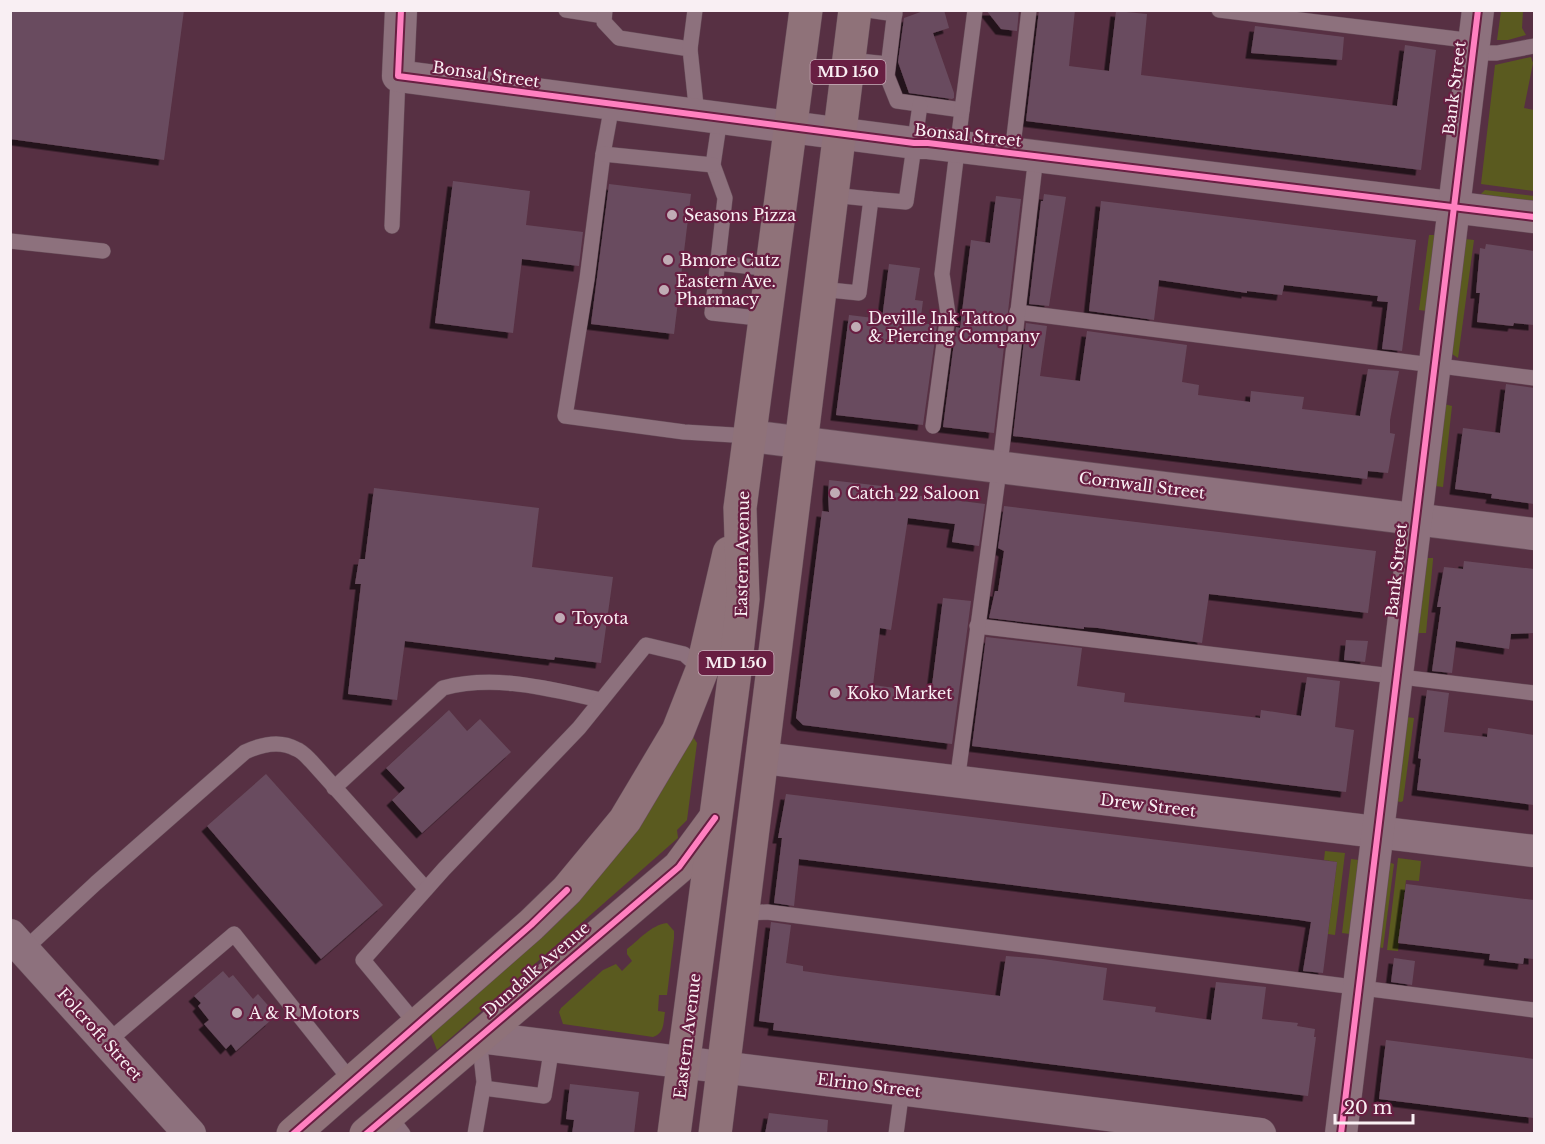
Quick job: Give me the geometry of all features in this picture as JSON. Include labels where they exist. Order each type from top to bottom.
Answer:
[{"type":"main road","name":"Eastern Avenue","points":[[674,1134],[743,599],[740,507],[806,10]]},
{"type":"main road","name":"MD 150","points":[[715,1134],[855,10]]},
{"type":"main road","points":[[293,1134],[531,925],[567,890],[625,820],[678,731],[702,670],[740,507]]},
{"type":"main road","name":"Dundalk Avenue","points":[[386,1127],[418,1088],[679,867],[762,758]]},
{"type":"main road","points":[[417,1025],[423,1040],[424,1055],[418,1088]]},
{"type":"street","points":[[398,76],[401,10]]},
{"type":"street","name":"Bank Street","points":[[1341,1134],[1478,10]]},
{"type":"street","name":"Bonsal Street","points":[[398,76],[914,143],[1534,217]]},
{"type":"street","name":"Cornwall Street","points":[[750,436],[1534,534]]},
{"type":"street","name":"Drew Street","points":[[762,758],[1534,851]]},
{"type":"street","name":"Folcroft Street","points":[[17,942],[190,1134]]},
{"type":"street","name":"Elrino Street","points":[[479,1037],[1260,1134]]},
{"type":"lane","points":[[566,10],[605,13],[604,22],[619,38],[690,50]]},
{"type":"lane","points":[[695,10],[690,50],[708,117],[713,165],[726,198],[712,313],[766,319]]},
{"type":"lane","points":[[868,10],[895,12],[887,76],[897,101],[962,110]]},
{"type":"lane","points":[[933,426],[948,314],[942,274],[975,10]]},
{"type":"lane","points":[[957,782],[999,468],[1017,312],[1029,10]]},
{"type":"lane","points":[[1219,10],[1473,47],[1497,53],[1534,46]]},
{"type":"lane","points":[[849,60],[888,64]]},
{"type":"lane","points":[[392,226],[398,76]]},
{"type":"lane","points":[[612,105],[565,416],[684,432],[750,436]]},
{"type":"lane","points":[[832,195],[906,202],[920,105]]},
{"type":"lane","points":[[603,154],[713,165]]},
{"type":"lane","points":[[820,289],[859,293],[871,199]]},
{"type":"lane","points":[[10,241],[103,251]]},
{"type":"lane","points":[[718,263],[772,269]]},
{"type":"lane","points":[[1017,312],[1534,378]]},
{"type":"lane","points":[[977,626],[1534,693]]},
{"type":"lane","points":[[417,1025],[363,960],[426,889],[579,728],[646,645],[684,654],[702,670]]},
{"type":"lane","points":[[334,788],[443,688],[482,682],[523,684],[601,700]]},
{"type":"lane","points":[[17,942],[96,883],[245,752],[269,744],[296,748],[311,761],[426,889]]},
{"type":"lane","points":[[743,913],[767,912],[1534,1010]]},
{"type":"lane","points":[[107,1042],[234,934],[352,1082]]},
{"type":"lane","points":[[475,1134],[483,1088],[479,1037]]},
{"type":"lane","points":[[483,1088],[544,1096],[552,1046]]},
{"type":"lane","points":[[896,1134],[902,1089]]},
{"type":"shaded area","points":[[1501,11],[1523,11],[1522,28],[1526,35],[1508,40],[1497,40]]},
{"type":"shaded area","points":[[1531,57],[1533,63],[1524,108],[1534,110],[1534,191],[1481,184],[1495,65]]},
{"type":"shaded area","points":[[1485,190],[1534,196],[1534,202],[1481,194]]},
{"type":"shaded area","points":[[1429,235],[1436,235],[1427,311],[1419,310]]},
{"type":"shaded area","points":[[1465,239],[1474,240],[1458,358],[1452,354]]},
{"type":"shaded area","points":[[1444,404],[1452,406],[1443,487],[1435,486]]},
{"type":"shaded area","points":[[1425,558],[1433,558],[1426,633],[1417,633]]},
{"type":"shaded area","points":[[1406,717],[1414,718],[1403,801],[1401,802],[1395,801]]},
{"type":"shaded area","points":[[693,737],[697,743],[687,820],[677,830],[678,838],[437,1050],[430,1032]]},
{"type":"shaded area","points":[[1325,851],[1345,853],[1335,935],[1328,934],[1337,862],[1324,860]]},
{"type":"shaded area","points":[[1398,858],[1421,861],[1419,881],[1406,880],[1398,951],[1387,950]]},
{"type":"shaded area","points":[[1351,859],[1359,860],[1350,934],[1342,933]]},
{"type":"shaded area","points":[[1388,862],[1394,864],[1383,948],[1378,947]]},
{"type":"shaded area","points":[[667,923],[674,931],[674,938],[667,995],[659,995],[658,1011],[665,1012],[660,1033],[653,1037],[563,1024],[559,1012],[561,1008],[603,970],[616,964],[622,971],[632,961],[627,954],[627,949],[650,930]]},
{"type":"building","points":[[10,10],[184,10],[164,160],[10,139]]},
{"type":"building","points":[[926,10],[944,10],[949,28],[933,33],[954,93],[952,99],[909,93],[898,62],[904,18]]},
{"type":"building","points":[[986,10],[1019,10],[1017,31],[1001,29]]},
{"type":"building","points":[[1039,10],[1075,10],[1069,66],[1109,71],[1116,11],[1147,14],[1141,75],[1397,106],[1405,45],[1436,50],[1421,170],[1026,121]]},
{"type":"building","points":[[1255,26],[1344,37],[1342,60],[1251,53]]},
{"type":"building","points":[[453,181],[530,191],[526,225],[583,232],[579,266],[522,259],[513,333],[435,323]]},
{"type":"building","points":[[609,184],[691,194],[674,334],[591,324]]},
{"type":"building","points":[[1044,194],[1066,197],[1049,306],[1029,304],[1041,201],[1043,201]]},
{"type":"building","points":[[996,196],[1021,199],[994,433],[943,427],[956,327],[960,328],[971,240],[990,243]]},
{"type":"building","points":[[1101,201],[1416,240],[1402,351],[1382,349],[1388,302],[1377,301],[1378,296],[1284,285],[1282,295],[1247,291],[1247,293],[1159,280],[1154,320],[1089,311]]},
{"type":"building","points":[[1486,244],[1534,251],[1534,325],[1514,323],[1513,326],[1477,322],[1480,293],[1476,293],[1480,248],[1485,249]]},
{"type":"building","points":[[889,264],[920,268],[915,300],[923,301],[920,323],[937,325],[923,425],[836,415],[849,315],[882,319]]},
{"type":"building","points":[[1026,323],[1047,326],[1040,376],[1080,381],[1087,331],[1187,345],[1182,382],[1199,385],[1198,395],[1250,402],[1251,391],[1304,397],[1302,409],[1360,416],[1368,369],[1399,371],[1390,420],[1390,433],[1395,434],[1388,473],[1368,471],[1367,479],[1013,436]]},
{"type":"building","points":[[1506,384],[1534,388],[1534,504],[1491,498],[1492,494],[1455,489],[1463,428],[1500,433]]},
{"type":"building","points":[[829,480],[882,486],[882,491],[985,504],[979,546],[952,542],[955,524],[908,518],[891,630],[880,628],[873,685],[931,693],[943,598],[971,601],[952,744],[803,725],[796,718],[822,511],[829,512]]},
{"type":"building","points":[[374,488],[539,508],[532,567],[613,577],[601,663],[555,657],[554,660],[405,641],[397,700],[348,694],[361,584],[355,584],[359,559],[365,559]]},
{"type":"building","points":[[1004,506],[1376,551],[1368,613],[1209,594],[1202,643],[1098,628],[1084,627],[1084,629],[989,618],[995,591],[998,591],[1004,551],[998,548]]},
{"type":"building","points":[[1464,561],[1534,569],[1534,633],[1511,634],[1509,649],[1456,641],[1452,673],[1432,671],[1441,607],[1437,607],[1444,567],[1463,569]]},
{"type":"building","points":[[986,637],[1082,648],[1077,686],[1125,693],[1124,702],[1260,718],[1261,710],[1301,716],[1307,677],[1340,681],[1335,727],[1354,730],[1346,792],[972,746]]},
{"type":"building","points":[[1346,640],[1368,641],[1365,662],[1344,660]]},
{"type":"building","points":[[1427,690],[1449,693],[1444,732],[1487,737],[1488,728],[1534,735],[1534,805],[1417,790],[1421,759],[1418,758]]},
{"type":"building","points":[[449,710],[467,731],[480,719],[511,752],[422,833],[392,800],[405,788],[386,768]]},
{"type":"building","points":[[266,774],[383,905],[321,959],[207,826]]},
{"type":"building","points":[[786,794],[1337,862],[1323,973],[1303,971],[1311,922],[1299,920],[799,859],[794,906],[774,903],[782,838],[778,838]]},
{"type":"building","points":[[1406,884],[1534,900],[1534,959],[1524,958],[1523,964],[1489,960],[1490,954],[1398,943]]},
{"type":"building","points":[[771,922],[791,925],[786,963],[803,966],[803,971],[838,976],[1000,996],[1006,956],[1043,959],[1107,968],[1103,1000],[1156,1007],[1155,1012],[1211,1020],[1216,982],[1266,987],[1262,1019],[1298,1023],[1297,1026],[1315,1029],[1314,1037],[1316,1037],[1308,1096],[773,1030],[774,1023],[759,1021]]},
{"type":"building","points":[[1394,958],[1415,961],[1412,985],[1391,982]]},
{"type":"building","points":[[223,971],[229,978],[233,975],[253,999],[258,994],[272,1010],[266,1014],[271,1020],[236,1051],[231,1044],[226,1049],[204,1024],[209,1020],[198,1006],[201,1003],[194,996]]},
{"type":"building","points":[[1386,1040],[1534,1059],[1534,1118],[1379,1099]]},
{"type":"building","points":[[570,1084],[639,1092],[634,1134],[572,1134],[574,1120],[566,1119]]},
{"type":"building","points":[[769,1113],[828,1120],[827,1134],[765,1134]]},
{"type":"cycle path","points":[[401,10],[398,76],[914,143],[1534,217]]},
{"type":"cycle path","points":[[1341,1134],[1478,10]]},
{"type":"cycle path","points":[[366,1134],[679,867],[715,818]]},
{"type":"cycle path","points":[[293,1134],[531,925],[567,890]]},
{"type":"place","name":"Seasons Pizza","points":[[672,215]]},
{"type":"place","name":"Bmore Cutz","points":[[668,260]]},
{"type":"place","name":"Eastern Ave. Pharmacy","points":[[664,290]]},
{"type":"place","name":"Deville Ink Tattoo & Piercing Company","points":[[856,327]]},
{"type":"place","name":"Catch 22 Saloon","points":[[835,493]]},
{"type":"place","name":"Toyota","points":[[560,618]]},
{"type":"place","name":"Koko Market","points":[[835,693]]},
{"type":"place","name":"A & R Motors","points":[[237,1013]]}]
